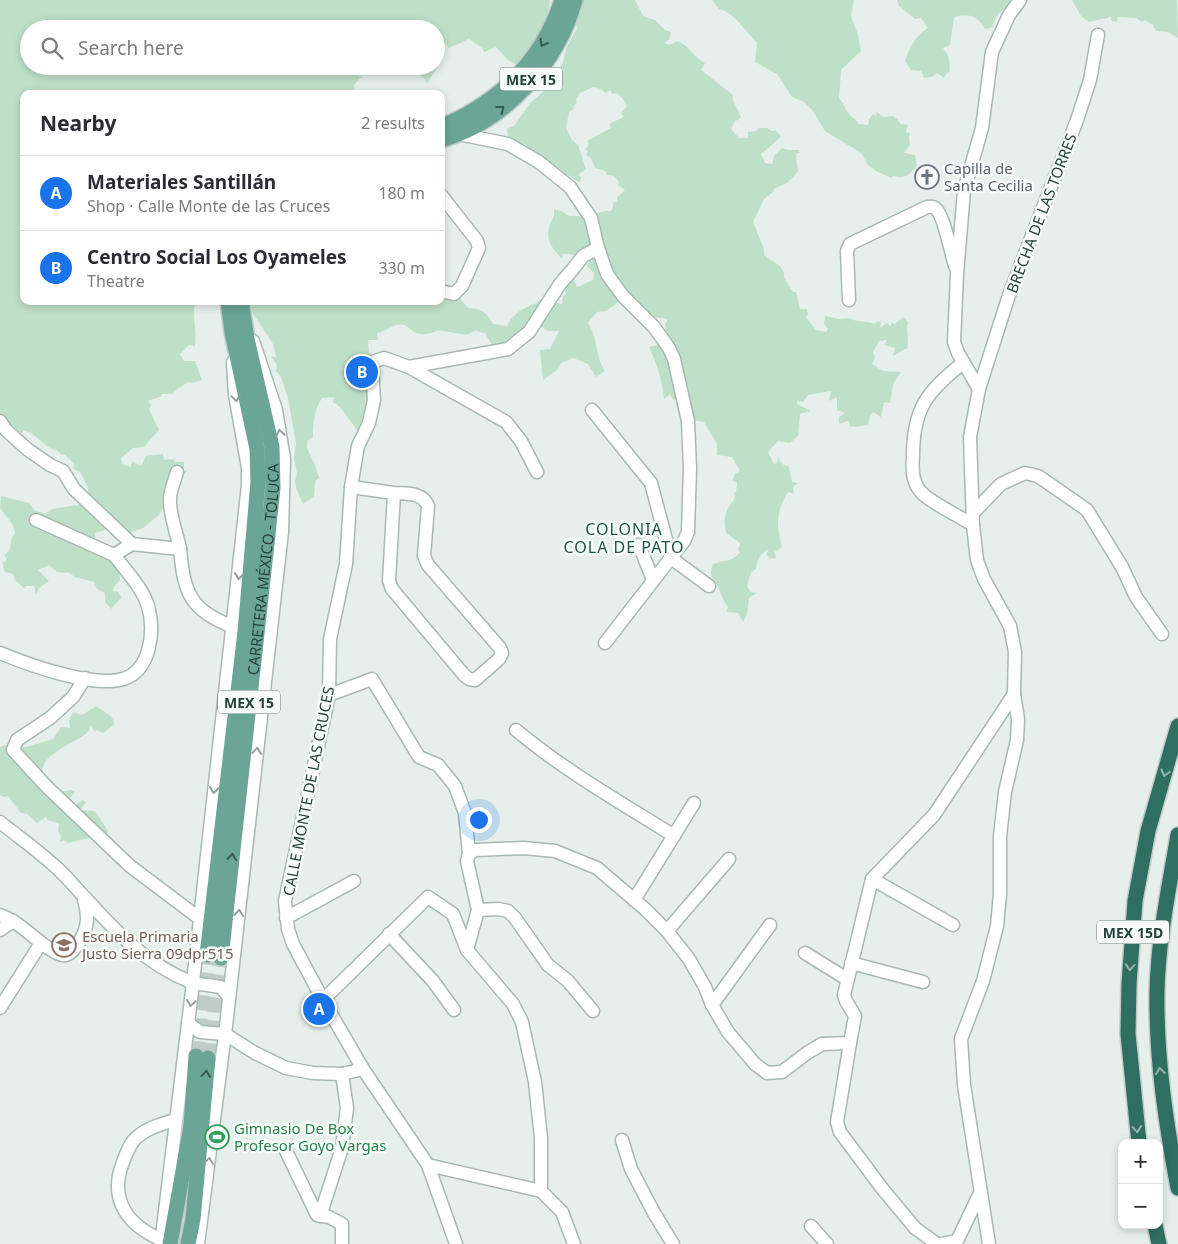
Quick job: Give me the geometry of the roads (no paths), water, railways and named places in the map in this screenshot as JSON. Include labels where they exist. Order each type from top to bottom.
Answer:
[{"type":"highway","name":"MEX 15D","points":[[1139,1139],[1128,1034],[1129,984],[1135,900],[1148,831],[1178,726]]},
{"type":"highway","name":"MEX 15D","points":[[1178,835],[1165,907],[1158,991],[1159,1057],[1168,1132],[1178,1188]]},
{"type":"highway","points":[[1156,1229],[1159,1244]]},
{"type":"main road","name":"MEX 15","points":[[445,125],[457,121],[475,110],[514,80],[529,64],[546,38],[562,0]]},
{"type":"main road","name":"MEX 15","points":[[445,139],[459,134],[502,108],[519,93],[552,53],[562,36],[575,0]]},
{"type":"main road","name":"CARRETERA MÉXICO - TOLUCA","points":[[229,305],[232,332],[257,450],[258,482],[214,956],[273,488],[272,447],[247,339],[242,306]]},
{"type":"main road","points":[[164,1243],[191,1126],[202,1057],[193,1219],[188,1244]]},
{"type":"street","points":[[980,389],[963,363],[954,342],[957,274],[964,191],[982,128],[992,52],[1009,15],[1020,0]]},
{"type":"street","name":"BRECHA DE LAS TORRES","points":[[990,1244],[980,1192],[964,1084],[961,1039],[983,981],[997,926],[1000,894],[1000,836],[1005,792],[1017,740],[1018,718],[1014,694],[1015,652],[1010,626],[984,579],[977,560],[973,519],[970,437],[980,389],[1010,295],[1077,120],[1090,80],[1098,35]]},
{"type":"street","points":[[459,134],[508,144],[539,162],[570,187],[591,218],[598,248],[607,274],[624,296],[654,327],[674,359],[688,421],[690,468],[688,532],[684,541],[605,643]]},
{"type":"street","points":[[445,200],[477,241],[479,248],[460,290],[454,294],[445,292]]},
{"type":"street","points":[[849,300],[847,251],[850,244],[927,207],[936,208],[941,218],[957,274]]},
{"type":"street","points":[[409,367],[508,349],[529,332],[560,284],[583,256],[598,248]]},
{"type":"street","points":[[198,1244],[225,1034],[282,532],[284,459],[276,410],[242,306]]},
{"type":"street","points":[[175,1120],[152,1128],[133,1140],[118,1176],[117,1193],[127,1217],[148,1234],[164,1243],[175,1120],[193,983],[234,628],[248,485],[248,468],[235,395],[232,332]]},
{"type":"street","name":"CALLE MONTE DE LAS CRUCES","points":[[409,367],[384,358],[375,361],[372,368],[374,400],[369,423],[358,446],[351,487],[346,564],[330,639],[330,695],[285,902],[286,918],[293,944],[363,1069],[428,1165],[456,1244]]},
{"type":"street","points":[[963,363],[942,379],[925,400],[914,431],[913,471],[914,479],[921,493],[973,519],[1001,484],[1025,473],[1038,476],[1087,510],[1122,567],[1136,597],[1162,634]]},
{"type":"street","points":[[409,367],[506,422],[521,441],[538,472]]},
{"type":"street","points":[[592,410],[651,483],[671,558],[709,586]]},
{"type":"street","points":[[0,421],[6,430],[27,450],[63,471],[74,489],[132,544]]},
{"type":"street","points":[[177,472],[170,498],[171,513],[177,530],[182,574],[186,587],[191,598],[212,618],[234,628]]},
{"type":"street","points":[[351,487],[394,492],[420,496],[426,500],[428,506],[424,556],[428,565],[500,648],[502,653],[499,659],[475,680],[469,679],[464,675],[388,582],[394,492]]},
{"type":"street","points":[[0,653],[32,666],[104,681],[122,680],[129,677],[141,666],[148,653],[151,629],[148,606],[138,587],[114,555],[36,520]]},
{"type":"street","points":[[114,555],[132,544],[180,549]]},
{"type":"street","points":[[639,545],[653,580]]},
{"type":"street","points":[[85,678],[74,697],[50,718],[17,740],[13,750],[46,786],[130,866],[199,918]]},
{"type":"street","points":[[330,695],[372,679],[419,757],[438,765],[455,786],[465,813],[469,854],[467,861],[478,910],[467,950]]},
{"type":"street","points":[[938,1244],[915,1228],[881,1187],[840,1132],[837,1122],[855,1016],[844,995],[872,879],[934,815],[1014,694]]},
{"type":"street","points":[[516,730],[565,768],[674,836]]},
{"type":"street","points":[[634,900],[694,803]]},
{"type":"street","points":[[0,822],[67,878],[83,898],[138,951],[193,983],[221,987],[229,997]]},
{"type":"street","points":[[469,854],[474,850],[524,848],[555,851],[596,868],[667,930],[689,959],[705,987],[712,1006],[728,1032],[755,1064],[767,1073],[782,1072],[822,1044],[850,1043]]},
{"type":"street","points":[[667,930],[729,858]]},
{"type":"street","points":[[872,879],[954,926]]},
{"type":"street","points":[[286,918],[354,881]]},
{"type":"street","points":[[323,1000],[428,897],[453,914],[467,950],[513,1004],[522,1022],[535,1082],[540,1138],[541,1191]]},
{"type":"street","points":[[0,915],[13,921],[41,943],[63,955],[72,952],[82,938],[88,924],[88,914],[83,898]]},
{"type":"street","points":[[478,910],[498,909],[508,912],[516,918],[548,965],[568,981],[593,1011]]},
{"type":"street","points":[[0,930],[13,921]]},
{"type":"street","points":[[712,1006],[770,925]]},
{"type":"street","points":[[389,934],[432,981],[454,1010]]},
{"type":"street","points":[[0,1008],[41,943]]},
{"type":"street","points":[[805,953],[847,979]]},
{"type":"street","points":[[851,963],[923,982]]},
{"type":"street","points":[[188,1022],[200,1032],[225,1034],[255,1053],[286,1068],[342,1074],[363,1069]]},
{"type":"street","points":[[320,1216],[342,1148],[347,1108],[342,1074]]},
{"type":"street","points":[[622,1140],[632,1169],[654,1214],[673,1244]]},
{"type":"street","points":[[286,1152],[317,1216],[329,1217],[342,1224],[342,1244]]},
{"type":"street","points":[[428,1165],[541,1191],[562,1212],[574,1244]]},
{"type":"street","points":[[942,1244],[957,1241],[980,1192]]},
{"type":"street","points":[[811,1226],[826,1244]]},
{"type":"tunnel","points":[[196,1056],[207,955]]},
{"type":"tunnel","points":[[208,1058],[221,958]]},
{"type":"place","name":"Capilla de Santa Cecilia","points":[[927,177]]},
{"type":"place","name":"Centro Social Los Oyameles","points":[[362,372]]},
{"type":"place","name":"Escuela Primaria Justo Sierra 09dpr515","points":[[64,945]]},
{"type":"place","name":"Materiales Santillán","points":[[319,1009]]},
{"type":"place","name":"Gimnasio De Box Profesor Goyo Vargas","points":[[217,1137]]},
{"type":"district","name":"COLONIA COLA DE PATO","points":[[624,538]]}]
